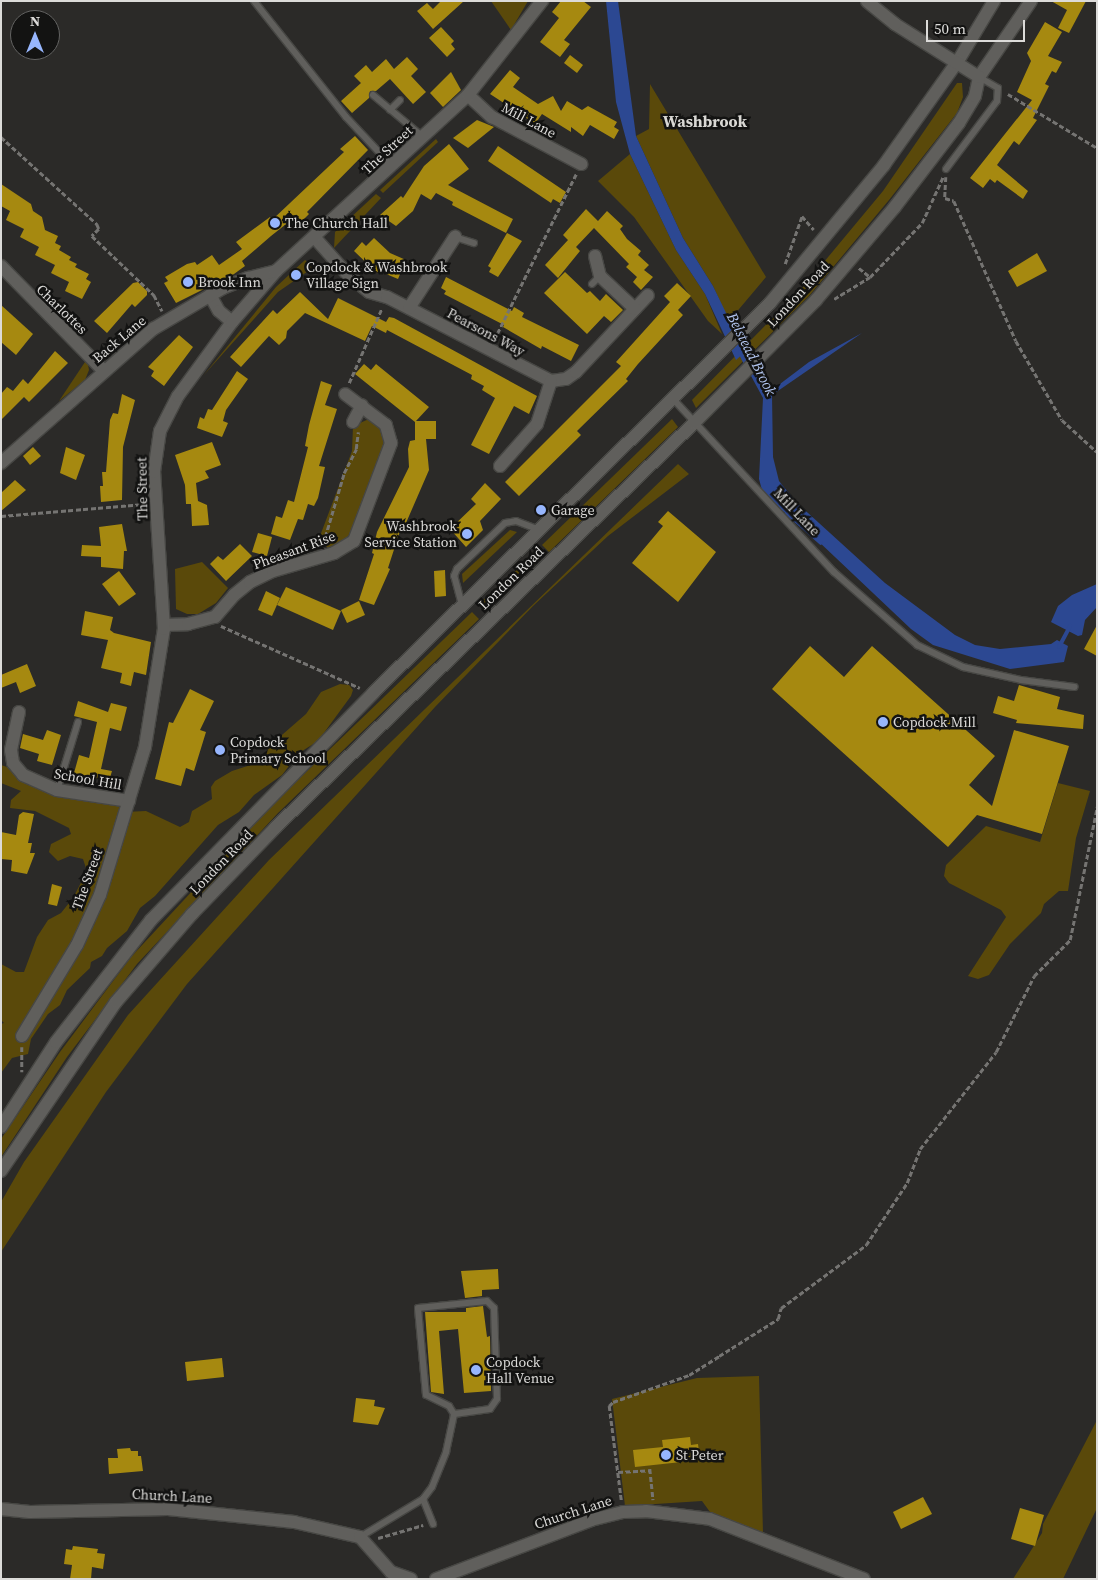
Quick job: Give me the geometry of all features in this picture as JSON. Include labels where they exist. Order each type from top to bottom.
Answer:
[{"type":"street","name":"The Street","points":[[22,1036],[76,945],[100,895],[129,801],[152,710],[164,625],[155,459],[164,420],[232,322],[276,271],[315,238],[468,95],[542,1]]},
{"type":"street","points":[[867,1],[895,24],[958,61],[979,77]]},
{"type":"street","name":"London Road","points":[[1,1127],[56,1042],[151,920],[373,693],[745,329],[861,195],[958,61],[994,1]]},
{"type":"street","name":"London Road","points":[[1,1171],[116,1002],[192,914],[322,782],[733,384],[816,300],[924,171],[960,123],[974,96],[979,77],[1031,1]]},
{"type":"street","name":"Mill Lane","points":[[468,95],[492,117],[581,164]]},
{"type":"street","points":[[408,308],[455,237]]},
{"type":"street","name":"Pearsons Way","points":[[315,238],[356,282],[369,292],[387,297],[408,308],[470,333],[489,349],[550,381]]},
{"type":"street","points":[[595,256],[596,280],[635,309]]},
{"type":"street","name":"Charlottes","points":[[1,266],[104,370]]},
{"type":"street","name":"Back Lane","points":[[1,463],[104,370],[167,319],[210,295],[248,278],[276,271]]},
{"type":"street","points":[[210,295],[219,311],[232,322]]},
{"type":"street","points":[[500,466],[537,424],[550,381],[566,379],[576,372],[648,295]]},
{"type":"street","name":"Pheasant Rise","points":[[215,616],[234,595],[250,582],[273,571],[325,556],[354,541],[389,454],[391,443],[386,425],[357,415],[345,394]]},
{"type":"street","points":[[164,625],[188,624],[215,616]]},
{"type":"street","name":"School Hill","points":[[19,712],[11,742],[13,763],[31,781],[57,790],[129,801]]},
{"type":"street","name":"Church Lane","points":[[1,1509],[30,1512],[168,1509],[294,1522],[366,1534]]},
{"type":"street","name":"Church Lane","points":[[436,1579],[569,1527],[623,1512],[655,1511],[717,1521],[864,1579]]},
{"type":"street","points":[[366,1534],[391,1572],[411,1579]]},
{"type":"lane","points":[[254,1],[346,117],[392,166]]},
{"type":"lane","points":[[946,169],[995,105],[998,88],[979,77]]},
{"type":"lane","points":[[373,95],[423,137]]},
{"type":"lane","points":[[390,110],[400,100]]},
{"type":"lane","points":[[455,237],[474,243]]},
{"type":"lane","name":"Mill Lane","points":[[674,400],[834,572],[917,645],[963,667],[1021,680],[1075,687]]},
{"type":"lane","points":[[462,605],[454,576],[457,569],[505,523],[516,522],[540,530]]},
{"type":"lane","points":[[57,790],[78,722]]},
{"type":"lane","points":[[366,1534],[423,1499],[434,1477],[454,1414],[449,1406],[426,1395],[418,1308],[486,1301],[494,1308],[497,1399],[490,1409],[454,1414]]},
{"type":"lane","points":[[423,1499],[433,1522]]},
{"type":"path","points":[[998,88],[1097,148]]},
{"type":"path","points":[[1,137],[98,224],[99,228],[92,236],[154,294],[167,319]]},
{"type":"path","points":[[489,349],[581,164]]},
{"type":"path","points":[[830,302],[870,277],[922,223],[946,169]]},
{"type":"path","points":[[946,169],[945,198],[954,201],[1016,341],[1062,420],[1097,452]]},
{"type":"path","points":[[783,268],[802,216],[814,230]]},
{"type":"path","points":[[856,265],[870,277]]},
{"type":"path","points":[[345,394],[387,297]]},
{"type":"path","points":[[325,556],[322,540],[344,473],[356,449],[357,415]]},
{"type":"path","points":[[1,516],[156,502]]},
{"type":"path","points":[[215,616],[220,626],[373,693]]},
{"type":"path","points":[[623,1512],[609,1406],[613,1402],[689,1375],[778,1319],[781,1308],[866,1246],[907,1183],[920,1149],[996,1052],[1034,976],[1070,940],[1097,807]]},
{"type":"path","points":[[22,1036],[22,1096]]},
{"type":"path","points":[[618,1472],[650,1470],[655,1511]]},
{"type":"path","points":[[366,1534],[378,1538],[433,1522]]},
{"type":"shaded area","points":[[491,1],[528,1],[511,30]]},
{"type":"shaded area","points":[[957,83],[962,83],[963,97],[957,113],[889,200],[809,296],[696,408],[692,400],[804,286],[883,191]]},
{"type":"shaded area","points":[[650,84],[766,277],[729,321],[713,286],[683,238],[636,136],[649,129]]},
{"type":"shaded area","points":[[436,139],[438,142],[383,193],[380,190]]},
{"type":"shaded area","points":[[630,154],[676,250],[705,294],[722,334],[708,321],[634,217],[598,181]]},
{"type":"shaded area","points":[[376,194],[381,198],[334,248],[335,232]]},
{"type":"shaded area","points":[[305,260],[314,267],[278,292],[203,376],[276,287]]},
{"type":"shaded area","points":[[87,359],[89,370],[85,380],[59,401]]},
{"type":"shaded area","points":[[369,419],[381,428],[385,444],[354,530],[342,542],[328,549],[320,536],[352,451],[353,426]]},
{"type":"shaded area","points":[[672,419],[678,427],[549,552],[542,545]]},
{"type":"shaded area","points":[[678,464],[689,474],[608,536],[533,606],[435,707],[187,984],[106,1092],[1,1252],[1,1202],[24,1162],[128,1015],[269,860]]},
{"type":"shaded area","points":[[510,530],[517,532],[463,583],[462,574]]},
{"type":"shaded area","points":[[532,556],[537,562],[487,609],[480,603]]},
{"type":"shaded area","points":[[202,562],[228,588],[216,603],[198,614],[187,614],[176,609],[175,569]]},
{"type":"shaded area","points":[[472,612],[479,619],[278,813],[137,964],[67,1057],[1,1157],[1,1139],[60,1052],[131,957],[272,805]]},
{"type":"shaded area","points":[[340,684],[349,685],[353,690],[351,696],[318,741],[299,753],[282,775],[254,795],[239,812],[218,825],[155,896],[140,908],[127,931],[107,948],[102,956],[91,962],[90,968],[67,990],[60,1005],[48,1014],[31,1039],[28,1054],[12,1058],[1,1073],[1,1024],[4,1023],[1,1020],[1,964],[16,972],[24,972],[37,937],[48,920],[61,913],[73,898],[87,871],[83,859],[70,856],[58,861],[49,852],[51,844],[71,834],[69,828],[35,811],[10,808],[11,800],[21,791],[1,783],[1,765],[118,804],[125,812],[146,811],[180,827],[189,822],[192,811],[212,799],[211,787],[215,781],[232,771],[257,763],[275,741],[306,714],[321,692]]},
{"type":"shaded area","points":[[1058,783],[1090,791],[1076,838],[1068,891],[1059,891],[1044,904],[1041,913],[1010,944],[989,975],[978,979],[968,976],[1006,917],[1001,910],[949,883],[944,876],[946,865],[986,826],[1040,842]]},
{"type":"shaded area","points":[[759,1376],[763,1533],[710,1512],[702,1501],[625,1506],[612,1399],[697,1378]]},
{"type":"shaded area","points":[[1097,1420],[1097,1508],[1063,1579],[1013,1579],[1042,1533],[1043,1524]]},
{"type":"water","points":[[606,1],[618,1],[636,136],[683,238],[713,286],[745,352],[736,360],[705,294],[676,250],[630,154],[616,102]]},
{"type":"water","points":[[862,333],[772,395],[773,457],[779,481],[797,503],[885,583],[955,635],[975,645],[1000,649],[1051,644],[1057,640],[1068,646],[1064,662],[1010,669],[933,645],[911,629],[798,522],[770,502],[762,490],[759,479],[763,398],[744,363],[753,355],[772,390],[809,362]]},
{"type":"water","points":[[1097,584],[1097,607],[1085,620],[1082,635],[1078,636],[1051,622],[1058,606],[1072,595]]},
{"type":"building","points":[[441,1],[464,1],[433,29],[417,11],[427,3],[433,9]]},
{"type":"building","points":[[561,1],[583,1],[591,7],[564,40],[570,44],[560,57],[540,42],[559,18],[552,12]]},
{"type":"building","points":[[1051,1],[1086,1],[1069,33],[1058,28],[1067,10]]},
{"type":"building","points":[[1045,22],[1062,32],[1048,56],[1062,62],[1056,73],[1052,71],[1045,84],[1049,86],[1033,118],[1037,120],[1019,145],[1014,141],[997,165],[1028,191],[1023,199],[997,180],[995,183],[990,179],[983,188],[970,178],[1032,100],[1017,92],[1031,61],[1027,53]]},
{"type":"building","points":[[441,27],[454,41],[451,44],[455,49],[447,57],[429,38]]},
{"type":"building","points":[[570,55],[583,65],[577,73],[564,63]]},
{"type":"building","points":[[407,57],[418,69],[411,76],[426,92],[413,104],[390,79],[376,91],[370,91],[369,98],[352,113],[341,101],[361,83],[354,76],[366,65],[372,72],[386,59],[394,69]]},
{"type":"building","points":[[510,70],[520,78],[513,87],[538,104],[553,96],[561,111],[567,101],[582,110],[588,106],[617,122],[614,127],[619,130],[614,139],[590,125],[583,136],[571,127],[571,132],[542,114],[535,124],[519,113],[524,105],[516,111],[490,94]]},
{"type":"building","points":[[451,72],[461,90],[443,107],[430,93]]},
{"type":"building","points":[[477,120],[494,127],[468,148],[453,138]]},
{"type":"building","points":[[355,136],[368,150],[307,212],[309,214],[300,223],[295,217],[242,261],[245,266],[234,274],[176,303],[164,283],[168,281],[165,277],[187,264],[195,262],[197,265],[212,255],[219,265],[242,249],[236,242],[270,217],[272,220],[344,152],[340,149]]},
{"type":"building","points":[[449,144],[469,169],[448,185],[513,219],[506,233],[452,205],[453,202],[436,193],[431,200],[421,194],[413,211],[396,226],[380,215],[401,196],[403,198],[424,166]]},
{"type":"building","points":[[498,146],[566,192],[560,203],[553,199],[551,203],[488,161]]},
{"type":"building","points":[[1,184],[31,204],[33,211],[42,217],[45,230],[58,236],[55,243],[61,246],[59,250],[71,257],[69,260],[77,264],[75,267],[89,274],[86,279],[91,282],[82,299],[65,291],[69,282],[51,273],[55,265],[35,255],[39,247],[20,237],[24,229],[6,220],[10,211],[1,206]]},
{"type":"building","points":[[586,209],[598,221],[607,211],[623,226],[620,229],[627,239],[641,251],[638,255],[649,265],[644,270],[653,277],[641,290],[633,282],[637,277],[626,267],[629,264],[594,228],[576,247],[580,251],[558,278],[545,265],[568,240],[563,235]]},
{"type":"building","points":[[507,233],[522,241],[498,277],[489,272],[491,268],[488,266]]},
{"type":"building","points":[[374,238],[390,253],[406,260],[398,279],[379,271],[377,273],[354,251],[362,242],[366,246]]},
{"type":"building","points":[[1037,253],[1047,271],[1017,287],[1008,271]]},
{"type":"building","points":[[565,272],[587,293],[590,291],[600,301],[606,294],[623,310],[611,322],[604,316],[587,334],[544,293]]},
{"type":"building","points":[[446,277],[512,311],[514,307],[524,313],[522,317],[579,345],[571,361],[542,346],[541,349],[503,327],[504,325],[444,294],[446,291],[441,288]]},
{"type":"building","points":[[138,282],[147,291],[147,295],[135,307],[132,304],[107,333],[94,321],[133,283]]},
{"type":"building","points":[[677,283],[691,296],[678,310],[683,315],[638,364],[626,379],[628,381],[577,431],[581,435],[519,496],[505,482],[621,366],[616,362],[670,302],[664,296]]},
{"type":"building","points":[[300,292],[328,319],[338,298],[386,322],[389,317],[394,318],[537,396],[529,414],[514,406],[489,454],[471,445],[495,398],[482,390],[484,386],[471,379],[472,375],[387,330],[386,333],[372,326],[365,341],[305,313],[287,331],[286,338],[279,345],[269,336],[241,367],[230,357],[273,310],[277,314]]},
{"type":"building","points":[[1,305],[33,334],[16,355],[1,342]]},
{"type":"building","points":[[179,335],[193,347],[164,386],[151,376],[154,371],[148,367]]},
{"type":"building","points":[[55,351],[68,363],[29,402],[24,397],[1,420],[1,394],[7,387],[13,391],[23,379],[28,384]]},
{"type":"building","points":[[364,364],[371,370],[376,364],[429,407],[416,421],[436,421],[436,439],[426,439],[429,470],[406,523],[403,522],[388,568],[390,569],[374,605],[359,600],[374,554],[372,553],[377,532],[409,467],[408,449],[410,441],[415,440],[415,422],[355,374]]},
{"type":"building","points":[[237,371],[248,379],[226,410],[223,421],[228,423],[222,437],[197,428],[200,417],[204,419],[208,409],[212,410]]},
{"type":"building","points":[[321,381],[332,385],[325,405],[337,409],[319,466],[325,467],[318,498],[314,506],[308,504],[303,520],[298,519],[290,540],[271,534],[276,516],[282,518],[288,500],[294,502],[308,447],[305,446],[309,425]]},
{"type":"building","points":[[122,394],[135,400],[123,447],[122,500],[101,502],[100,486],[103,486],[102,472],[106,472],[110,420],[113,413],[118,414]]},
{"type":"building","points":[[212,442],[221,465],[205,471],[209,478],[196,483],[198,501],[207,505],[209,525],[192,526],[191,504],[186,504],[185,485],[175,455]]},
{"type":"building","points":[[33,447],[41,456],[30,465],[23,456]]},
{"type":"building","points":[[66,447],[85,455],[76,480],[60,473]]},
{"type":"building","points":[[15,480],[26,490],[1,511],[1,493]]},
{"type":"building","points":[[485,483],[501,499],[480,521],[483,530],[466,547],[450,529],[476,504],[471,499]]},
{"type":"building","points":[[668,511],[716,552],[678,602],[632,563],[663,526],[658,522]]},
{"type":"building","points":[[122,524],[127,551],[124,551],[123,569],[101,567],[101,557],[81,556],[82,545],[101,546],[99,527]]},
{"type":"building","points":[[258,533],[272,537],[267,556],[252,552]]},
{"type":"building","points":[[240,544],[252,556],[226,581],[210,564],[218,556],[223,560]]},
{"type":"building","points":[[445,570],[446,596],[435,597],[434,571]]},
{"type":"building","points":[[119,571],[136,594],[119,606],[102,584]]},
{"type":"building","points":[[286,587],[341,611],[333,630],[277,605]]},
{"type":"building","points":[[266,591],[280,598],[272,616],[258,610]]},
{"type":"building","points":[[359,601],[365,615],[347,623],[341,610]]},
{"type":"building","points":[[85,611],[113,617],[110,630],[114,633],[151,642],[146,675],[134,672],[131,686],[120,683],[122,673],[101,668],[108,640],[81,635]]},
{"type":"building","points":[[1097,625],[1097,656],[1084,649]]},
{"type":"building","name":"Copdock Mill","points":[[810,646],[844,677],[872,646],[995,756],[969,785],[992,806],[1014,730],[1069,746],[1042,834],[977,815],[948,847],[772,689]]},
{"type":"building","points":[[27,664],[36,686],[20,693],[16,682],[1,688],[1,675]]},
{"type":"building","points":[[1019,685],[1060,697],[1057,709],[1084,715],[1083,729],[1016,723],[1017,720],[993,713],[998,696],[1014,701]]},
{"type":"building","points":[[190,689],[214,701],[200,730],[206,732],[194,771],[186,768],[181,786],[155,779],[169,722],[173,723]]},
{"type":"building","points":[[78,701],[108,712],[111,703],[127,707],[121,731],[110,728],[101,769],[112,771],[109,781],[74,773],[79,755],[89,758],[97,722],[74,716]]},
{"type":"building","points":[[47,730],[61,735],[52,765],[37,761],[39,754],[20,748],[23,734],[43,740]]},
{"type":"building","points":[[23,812],[34,814],[28,843],[32,843],[30,853],[35,853],[27,874],[11,871],[12,860],[1,859],[1,832],[16,835],[19,815]]},
{"type":"building","points":[[52,884],[62,887],[57,906],[48,904]]},
{"type":"building","points":[[498,1269],[499,1289],[482,1290],[482,1296],[465,1298],[461,1271]]},
{"type":"building","name":"Copdock Hall Venue","points":[[483,1306],[487,1337],[490,1336],[491,1391],[464,1393],[458,1329],[439,1331],[444,1394],[431,1392],[425,1312],[466,1312],[466,1308]]},
{"type":"building","points":[[222,1358],[224,1377],[187,1381],[185,1362]]},
{"type":"building","points":[[356,1398],[375,1400],[374,1406],[385,1408],[378,1425],[353,1422]]},
{"type":"building","name":"St Peter","points":[[690,1437],[691,1445],[698,1444],[700,1460],[635,1467],[633,1450],[663,1447],[662,1440]]},
{"type":"building","points":[[130,1448],[131,1451],[138,1451],[138,1456],[141,1456],[143,1471],[109,1474],[108,1458],[118,1458],[117,1449]]},
{"type":"building","points":[[923,1497],[932,1514],[901,1529],[893,1512]]},
{"type":"building","points":[[1020,1508],[1044,1515],[1035,1546],[1011,1539]]},
{"type":"building","points":[[73,1546],[98,1549],[97,1553],[105,1554],[103,1569],[92,1567],[91,1579],[70,1579],[72,1565],[64,1564],[66,1549],[72,1550]]},
{"type":"waterway","name":"Belstead Brook","points":[[740,352],[747,366]]},
{"type":"waterway","name":"Belstead Brook","points":[[787,513],[821,543]]},
{"type":"waterway","name":"Belstead Brook","points":[[1059,647],[1070,626]]},
{"type":"place","name":"The Church Hall","points":[[275,223]]},
{"type":"place","name":"Copdock & Washbrook Village Sign","points":[[296,275]]},
{"type":"place","name":"Brook Inn","points":[[188,282]]},
{"type":"place","name":"Garage","points":[[541,510]]},
{"type":"place","name":"Washbrook Service Station","points":[[467,534]]},
{"type":"place","name":"Copdock Mill","points":[[883,722]]},
{"type":"place","name":"Copdock Primary School","points":[[220,750]]},
{"type":"place","name":"Copdock Hall Venue","points":[[476,1370]]},
{"type":"place","name":"St Peter","points":[[666,1455]]},
{"type":"district","name":"Washbrook","points":[[705,121]]}]
